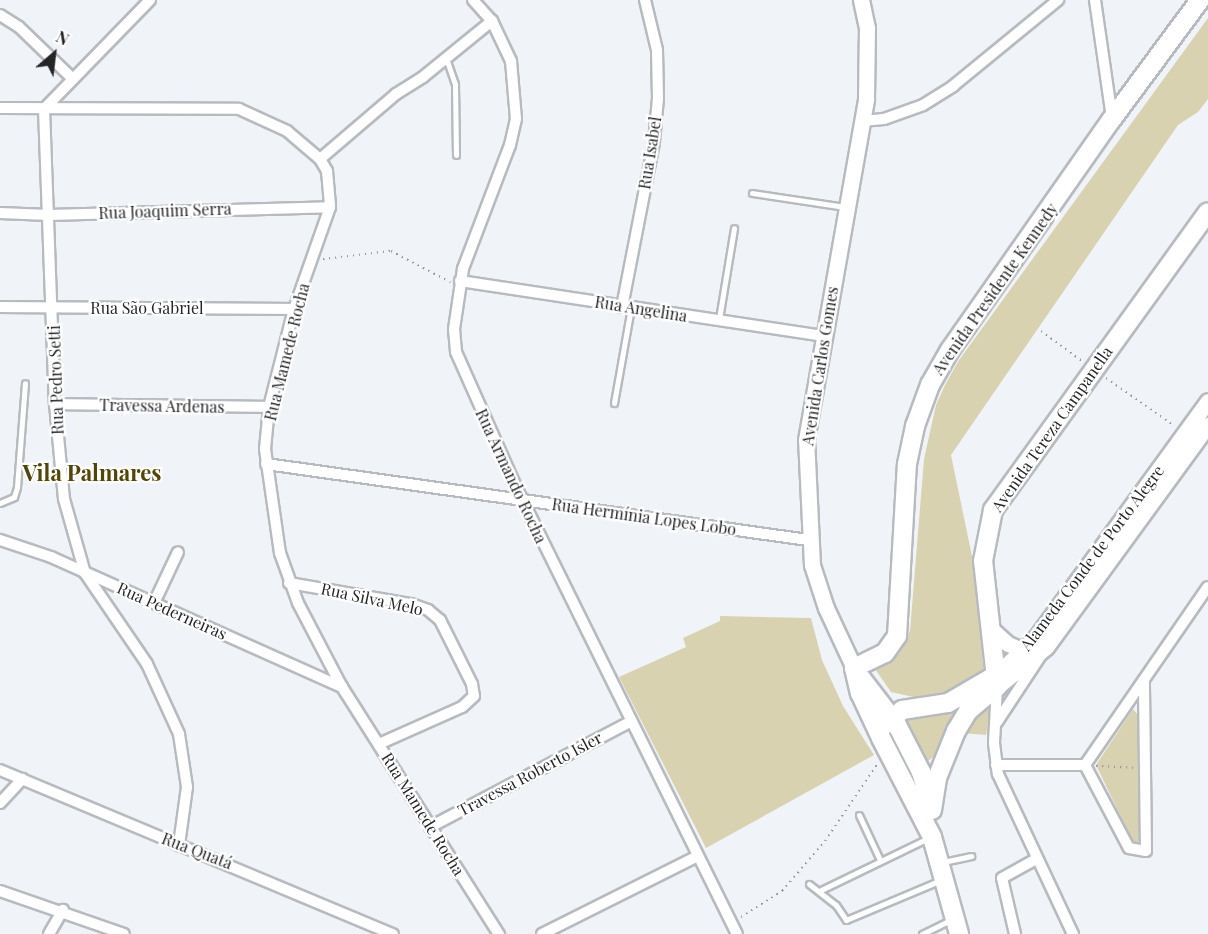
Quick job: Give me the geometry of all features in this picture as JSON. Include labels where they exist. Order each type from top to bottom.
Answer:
[{"type":"main road","name":"Avenida Carlos Gomes","points":[[861,0],[868,73],[862,121],[806,440],[808,540],[817,587],[854,668],[892,717],[908,746],[921,772],[932,810]]},
{"type":"main road","name":"Avenida Presidente Kennedy","points":[[854,668],[885,653],[897,636],[907,464],[915,426],[930,385],[950,350],[1112,119],[1200,0]]},
{"type":"main road","name":"Avenida Tereza Campanella","points":[[996,681],[983,553],[993,510],[1208,212]]},
{"type":"main road","name":"Alameda Conde de Porto Alegre","points":[[892,717],[915,706],[948,704],[996,681],[1024,651],[1208,401]]},
{"type":"main road","points":[[932,837],[932,810],[944,758],[968,711],[996,681],[1046,647],[1208,425]]},
{"type":"main road","points":[[989,627],[1008,644],[1024,651]]},
{"type":"main road","points":[[854,668],[860,693],[881,738],[887,761],[932,837],[944,870],[958,926]]},
{"type":"main road","points":[[870,690],[915,706]]},
{"type":"main road","points":[[881,738],[892,717]]},
{"type":"main road","points":[[887,761],[921,772],[944,758]]},
{"type":"street","points":[[44,109],[150,0]]},
{"type":"street","name":"Rua Armando Rocha","points":[[473,0],[492,21],[511,61],[516,119],[459,284],[456,352],[522,499],[696,857],[737,934]]},
{"type":"street","name":"Rua Isabel","points":[[627,308],[654,142],[658,98],[657,50],[645,0]]},
{"type":"street","points":[[862,121],[884,119],[923,105],[953,86],[1058,0]]},
{"type":"street","points":[[1095,0],[1112,119]]},
{"type":"street","points":[[0,15],[19,27],[72,78]]},
{"type":"street","points":[[0,108],[239,109],[287,131],[320,159],[396,94],[492,21]]},
{"type":"street","name":"Rua Pedro Setti","points":[[44,109],[54,308],[55,404],[64,499],[85,573],[147,664],[179,734],[187,787],[179,845]]},
{"type":"street","name":"Rua Mamede Rocha","points":[[320,159],[328,180],[330,207],[294,309],[269,407],[266,464],[289,583],[342,687],[499,934]]},
{"type":"street","name":"Rua Joaquim Serra","points":[[0,213],[49,215],[330,207]]},
{"type":"street","name":"Rua Angelina","points":[[459,284],[823,336]]},
{"type":"street","name":"Rua São Gabriel","points":[[0,307],[294,309]]},
{"type":"street","name":"Travessa Ardenas","points":[[55,404],[269,407]]},
{"type":"street","name":"Rua Hermínia Lopes Lobo","points":[[266,464],[808,540]]},
{"type":"street","name":"Rua Pederneiras","points":[[0,540],[85,573],[342,687]]},
{"type":"street","points":[[154,603],[178,552]]},
{"type":"street","name":"Rua Silva Melo","points":[[289,583],[411,604],[428,610],[440,620],[472,684],[474,696],[462,706],[379,744]]},
{"type":"street","points":[[1085,765],[1204,597],[1208,587]]},
{"type":"street","points":[[996,725],[1046,647]]},
{"type":"street","points":[[1085,765],[1123,839],[1137,852],[1148,848],[1148,769],[1144,680]]},
{"type":"street","points":[[996,681],[996,765],[1001,784],[1073,934]]},
{"type":"street","name":"Travessa Roberto Isler","points":[[430,827],[630,722]]},
{"type":"street","points":[[996,765],[1085,765]]},
{"type":"street","name":"Rua Quatá","points":[[0,770],[393,934]]},
{"type":"street","points":[[0,803],[22,779]]},
{"type":"street","points":[[542,934],[696,857]]},
{"type":"street","points":[[1015,934],[1002,878],[1036,859]]},
{"type":"street","points":[[0,891],[63,910],[124,934]]},
{"type":"street","points":[[49,934],[63,910]]},
{"type":"lane","points":[[446,58],[456,84],[456,155]]},
{"type":"lane","points":[[752,193],[846,207]]},
{"type":"lane","points":[[718,321],[735,228]]},
{"type":"lane","points":[[614,403],[627,308]]},
{"type":"lane","points":[[0,503],[14,497],[17,487],[25,383]]},
{"type":"lane","points":[[859,815],[880,860]]},
{"type":"lane","points":[[819,891],[932,837]]},
{"type":"lane","points":[[809,884],[836,905],[846,920],[971,856]]},
{"type":"lane","points":[[922,934],[958,926]]},
{"type":"path","points":[[312,261],[391,251],[459,284]]},
{"type":"path","points":[[1041,331],[1185,433]]},
{"type":"path","points":[[731,923],[762,907],[782,891],[887,761]]},
{"type":"path","points":[[1085,765],[1148,769]]},
{"type":"shaded area","points":[[1208,18],[1208,99],[1198,112],[1178,125],[951,455],[973,561],[984,674],[957,691],[927,700],[891,692],[875,669],[899,654],[910,631],[924,459],[936,405],[945,385],[959,360]]},
{"type":"shaded area","points":[[720,616],[811,618],[822,660],[843,706],[874,755],[706,848],[619,677],[686,647],[683,638],[720,621]]},
{"type":"shaded area","points":[[992,699],[986,735],[962,733],[966,724]]},
{"type":"shaded area","points":[[969,702],[936,755],[924,764],[902,721]]},
{"type":"shaded area","points":[[1133,709],[1139,716],[1143,834],[1138,842],[1133,842],[1096,765]]},
{"type":"district","name":"Vila Palmares","points":[[92,473]]}]
